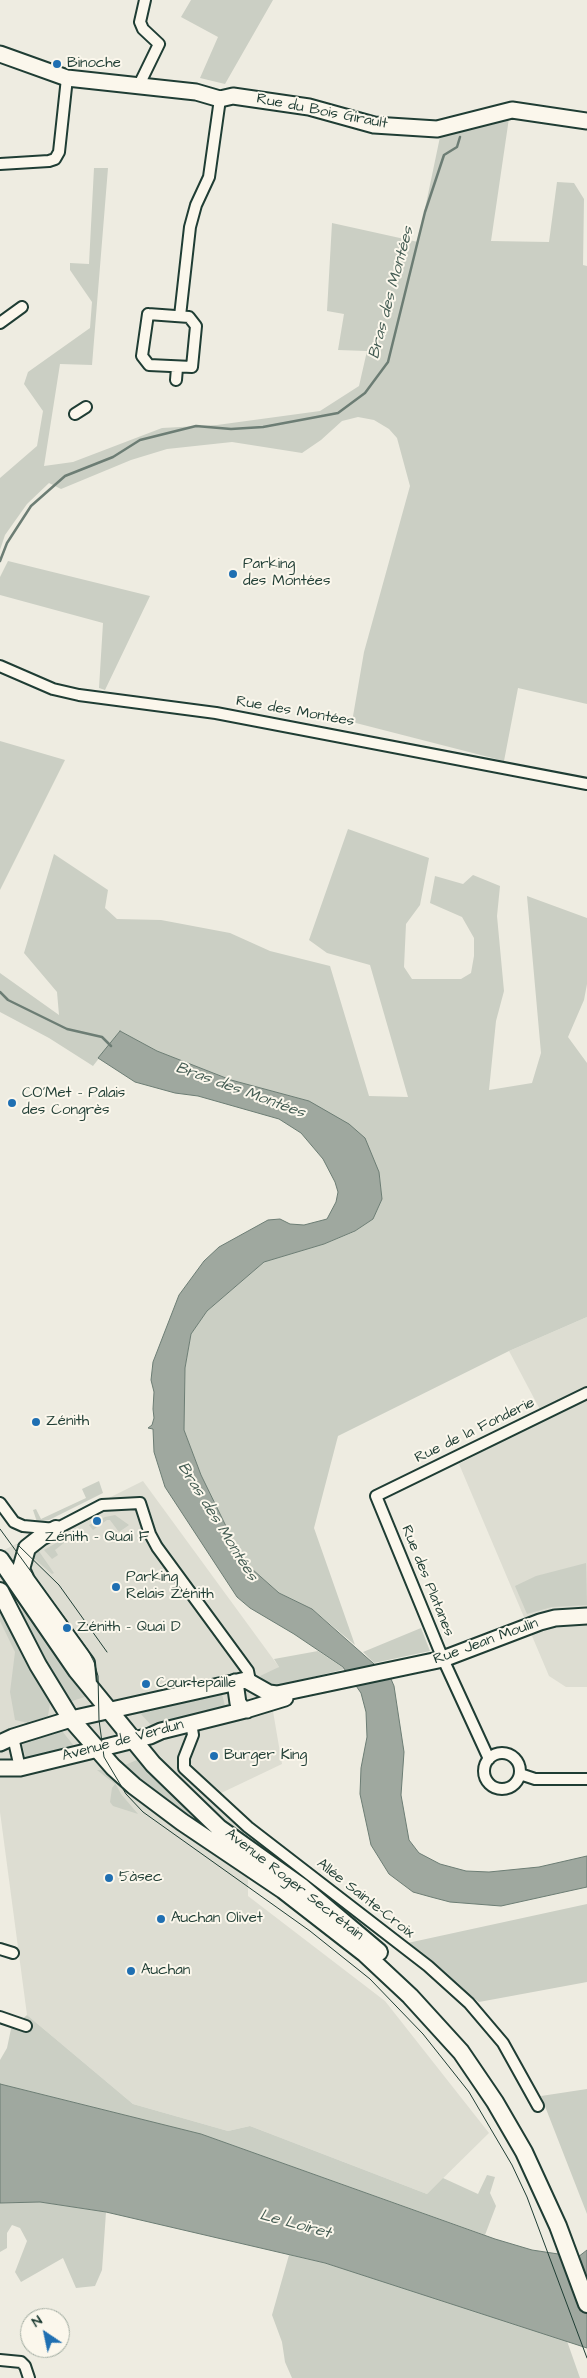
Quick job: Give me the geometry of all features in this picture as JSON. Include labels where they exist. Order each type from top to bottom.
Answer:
[{"type":"main road","points":[[56,1529],[41,1537],[27,1548],[21,1569],[26,1580],[86,1664],[88,1684]]},
{"type":"main road","name":"Avenue Roger Secrétain","points":[[0,1559],[37,1616],[88,1684],[153,1764],[220,1828],[302,1887],[370,1944],[403,1973],[445,2018],[503,2094],[522,2126],[544,2168],[563,2225]]},
{"type":"main road","name":"Avenue Roger Secrétain","points":[[0,1591],[38,1665],[71,1719],[134,1786],[182,1822],[282,1890],[356,1947],[390,1976],[461,2052],[495,2102],[563,2225]]},
{"type":"main road","points":[[563,2225],[587,2273]]},
{"type":"main road","points":[[563,2225],[587,2304]]},
{"type":"street","points":[[139,85],[159,44],[143,29],[140,22],[145,0]]},
{"type":"street","name":"Rue du Bois Girault","points":[[0,54],[68,78],[196,92],[220,99],[233,96],[309,106],[374,124],[409,128],[437,129],[512,110],[587,121]]},
{"type":"street","points":[[0,164],[55,159],[59,152],[68,78]]},
{"type":"street","points":[[180,316],[190,227],[196,205],[209,176],[220,99]]},
{"type":"street","points":[[0,323],[22,307]]},
{"type":"street","points":[[148,314],[180,316],[189,317],[196,326],[192,368],[149,365],[142,356],[148,314]]},
{"type":"street","points":[[176,380],[177,368]]},
{"type":"street","points":[[75,414],[86,407]]},
{"type":"street","name":"Rue des Montées","points":[[0,666],[53,689],[79,695],[226,715],[587,784]]},
{"type":"street","name":"Rue de la Fonderie","points":[[376,1496],[587,1394]]},
{"type":"street","name":"Rue des Platanes","points":[[376,1496],[443,1659],[488,1760],[485,1774],[492,1785],[505,1788],[512,1786],[520,1774]]},
{"type":"street","points":[[0,1504],[14,1522],[23,1526],[56,1529],[102,1506],[140,1503],[150,1534],[157,1547],[240,1663],[248,1671],[257,1700],[250,1709],[240,1706],[235,1682],[240,1663]]},
{"type":"street","name":"Rue Jean Moulin","points":[[386,1670],[443,1659],[540,1622],[587,1616]]},
{"type":"street","name":"Avenue de Verdun","points":[[7,1740],[71,1719],[235,1682],[252,1682],[269,1693],[277,1694],[386,1670]]},
{"type":"street","name":"Avenue de Verdun","points":[[0,1768],[20,1768],[134,1740],[191,1723],[250,1709],[345,1680]]},
{"type":"street","name":"Allée Sainte-Croix","points":[[191,1723],[193,1736],[184,1758],[184,1768],[248,1827],[428,1966],[469,2003],[503,2044],[538,2106]]},
{"type":"street","points":[[7,1740],[20,1768]]},
{"type":"street","points":[[488,1760],[500,1753],[513,1756],[520,1768],[520,1774],[535,1780],[587,1778]]},
{"type":"street","points":[[0,1949],[13,1953]]},
{"type":"street","points":[[0,2017],[26,2026]]},
{"type":"street","points":[[0,2360],[21,2362],[25,2366],[29,2378]]},
{"type":"shaded area","points":[[191,0],[273,0],[225,84],[200,78],[218,37],[181,17]]},
{"type":"shaded area","points":[[509,118],[491,241],[549,242],[557,182],[574,183],[584,199],[583,265],[587,266],[587,704],[518,688],[504,761],[352,722],[364,652],[410,486],[397,438],[389,429],[374,420],[358,417],[342,421],[321,440],[302,453],[232,442],[167,449],[131,460],[61,489],[49,483],[27,504],[5,535],[0,550],[0,478],[37,446],[43,411],[24,384],[28,372],[90,328],[92,302],[70,270],[70,263],[89,264],[94,168],[108,168],[92,365],[60,364],[44,466],[73,462],[162,428],[217,425],[320,411],[359,386],[367,351],[338,350],[344,314],[327,311],[332,223],[418,242],[440,137]]},
{"type":"shaded area","points":[[8,561],[150,596],[105,690],[99,688],[103,623],[0,595],[0,577]]},
{"type":"shaded area","points":[[0,741],[65,760],[0,890]]},
{"type":"shaded area","points":[[348,829],[429,858],[420,905],[406,924],[404,967],[412,979],[461,979],[471,973],[474,956],[474,938],[462,917],[430,903],[435,876],[463,884],[473,875],[500,886],[497,916],[504,991],[496,1021],[489,1090],[532,1083],[541,1053],[527,896],[587,918],[587,984],[584,1000],[568,1037],[587,1063],[587,1317],[509,1351],[338,1436],[314,1528],[355,1645],[312,1609],[279,1593],[243,1561],[201,1475],[184,1430],[185,1368],[191,1334],[207,1311],[264,1262],[324,1244],[354,1232],[373,1219],[382,1198],[379,1172],[309,1101],[231,1080],[157,1051],[120,1031],[93,1066],[49,1038],[0,1012],[0,973],[59,1015],[57,992],[24,953],[54,854],[108,890],[105,908],[117,919],[161,920],[230,933],[270,951],[330,966],[369,1096],[408,1097],[370,965],[327,953],[309,940]]},
{"type":"shaded area","points":[[587,1317],[587,1687],[566,1687],[549,1676],[459,1464],[545,1419],[509,1351]]},
{"type":"shaded area","points":[[99,1481],[103,1493],[49,1520],[37,1522],[33,1510],[36,1509],[41,1519],[86,1498],[82,1489]]},
{"type":"shaded area","points":[[143,1481],[279,1667],[268,1682],[282,1764],[217,1795],[248,1827],[248,1896],[385,2001],[489,2133],[427,2194],[250,2126],[228,2131],[133,2104],[27,2015],[0,1812],[0,1552]]},
{"type":"shaded area","points":[[115,1515],[129,1525],[119,1532],[110,1520],[107,1520],[93,1530],[89,1525],[105,1517]]},
{"type":"shaded area","points":[[63,1539],[65,1542],[55,1550],[58,1555],[52,1559],[44,1550]]},
{"type":"shaded area","points":[[36,1547],[54,1573],[52,1574],[29,1554]]},
{"type":"shaded area","points":[[586,1563],[587,1605],[552,1607],[527,1614],[515,1586],[536,1576]]},
{"type":"shaded area","points":[[26,1609],[88,1696],[69,1702],[46,1665],[19,1612]]},
{"type":"shaded area","points":[[0,1610],[30,1671],[50,1703],[48,1716],[28,1723],[15,1720],[10,1692],[15,1652],[0,1621]]},
{"type":"shaded area","points":[[421,1628],[430,1651],[374,1663],[363,1652]]},
{"type":"shaded area","points":[[318,1651],[345,1669],[269,1688],[260,1676],[279,1667],[274,1659]]},
{"type":"shaded area","points":[[221,1690],[226,1710],[153,1727],[138,1711]]},
{"type":"shaded area","points":[[62,1731],[74,1746],[26,1758],[21,1741]]},
{"type":"shaded area","points":[[139,1759],[251,1858],[165,1803],[123,1766]]},
{"type":"shaded area","points":[[97,1770],[106,1770],[110,1773],[121,1794],[138,1814],[113,1806],[110,1802],[112,1788],[115,1784]]},
{"type":"shaded area","points":[[587,1904],[587,1982],[479,2002],[403,1944]]},
{"type":"shaded area","points":[[27,2015],[133,2104],[228,2131],[250,2126],[427,2194],[443,2178],[478,2194],[487,2175],[495,2177],[490,2193],[496,2206],[485,2235],[201,2134],[0,2084],[0,2060],[7,2048],[11,2029]]},
{"type":"shaded area","points":[[587,2089],[587,2214],[541,2096]]},
{"type":"shaded area","points":[[40,2202],[106,2212],[102,2270],[95,2286],[76,2288],[63,2258],[21,2282],[15,2272],[27,2241],[20,2228],[12,2225],[7,2233],[7,2248],[0,2252],[0,2203]]},
{"type":"shaded area","points":[[289,2255],[325,2263],[567,2341],[580,2378],[292,2378],[285,2362],[282,2342],[272,2315]]},
{"type":"water","points":[[120,1031],[157,1051],[231,1080],[309,1101],[349,1124],[365,1138],[379,1172],[382,1199],[373,1219],[355,1231],[324,1244],[264,1262],[207,1311],[191,1334],[185,1368],[184,1430],[201,1475],[243,1561],[279,1593],[312,1609],[391,1679],[394,1686],[404,1752],[401,1795],[409,1840],[419,1853],[440,1864],[466,1871],[489,1872],[539,1867],[587,1856],[587,1887],[501,1906],[450,1902],[413,1892],[389,1874],[371,1845],[360,1794],[361,1768],[367,1737],[366,1712],[361,1693],[343,1667],[294,1634],[250,1608],[237,1597],[165,1487],[154,1452],[153,1429],[148,1428],[152,1425],[154,1418],[154,1392],[151,1380],[153,1362],[179,1295],[204,1261],[219,1247],[268,1220],[280,1219],[290,1224],[304,1225],[327,1219],[336,1202],[338,1192],[323,1159],[301,1133],[279,1119],[198,1096],[175,1093],[135,1082],[98,1058]]},
{"type":"water","name":"Le Loiret","points":[[0,2084],[201,2134],[495,2239],[532,2250],[578,2257],[587,2250],[587,2348],[325,2263],[106,2212],[40,2202],[0,2203]]},
{"type":"waterway","name":"Bras des Montées","points":[[0,561],[7,543],[31,506],[65,476],[113,457],[140,440],[196,426],[231,429],[263,427],[338,413],[365,393],[388,362],[425,212],[444,155],[457,147],[460,137]]},
{"type":"waterway","name":"Bras des Montées","points":[[0,992],[8,1000],[67,1029],[102,1037],[111,1046]]},
{"type":"tram line","points":[[0,1529],[88,1650],[94,1662],[98,1676],[99,1720],[104,1757],[126,1794],[143,1812],[310,1931],[370,1979],[423,2034],[469,2092],[512,2165],[527,2197],[587,2358]]},
{"type":"tram line","points":[[18,1545],[59,1585],[107,1652]]},
{"type":"place","name":"Binoche","points":[[57,64]]},
{"type":"place","name":"Parking des Montées","points":[[233,574]]},
{"type":"place","name":"CO'Met - Palais des Congrès","points":[[12,1103]]},
{"type":"place","name":"Zénith","points":[[36,1422]]},
{"type":"place","name":"Zénith - Quai F","points":[[97,1521]]},
{"type":"place","name":"Parking Relais Zénith","points":[[116,1587]]},
{"type":"place","name":"Zénith - Quai D","points":[[67,1628]]},
{"type":"place","name":"Courtepaille","points":[[146,1684]]},
{"type":"place","name":"Burger King","points":[[214,1756]]},
{"type":"place","name":"5àsec","points":[[109,1878]]},
{"type":"place","name":"Auchan Olivet","points":[[161,1919]]},
{"type":"place","name":"Auchan","points":[[131,1971]]}]
